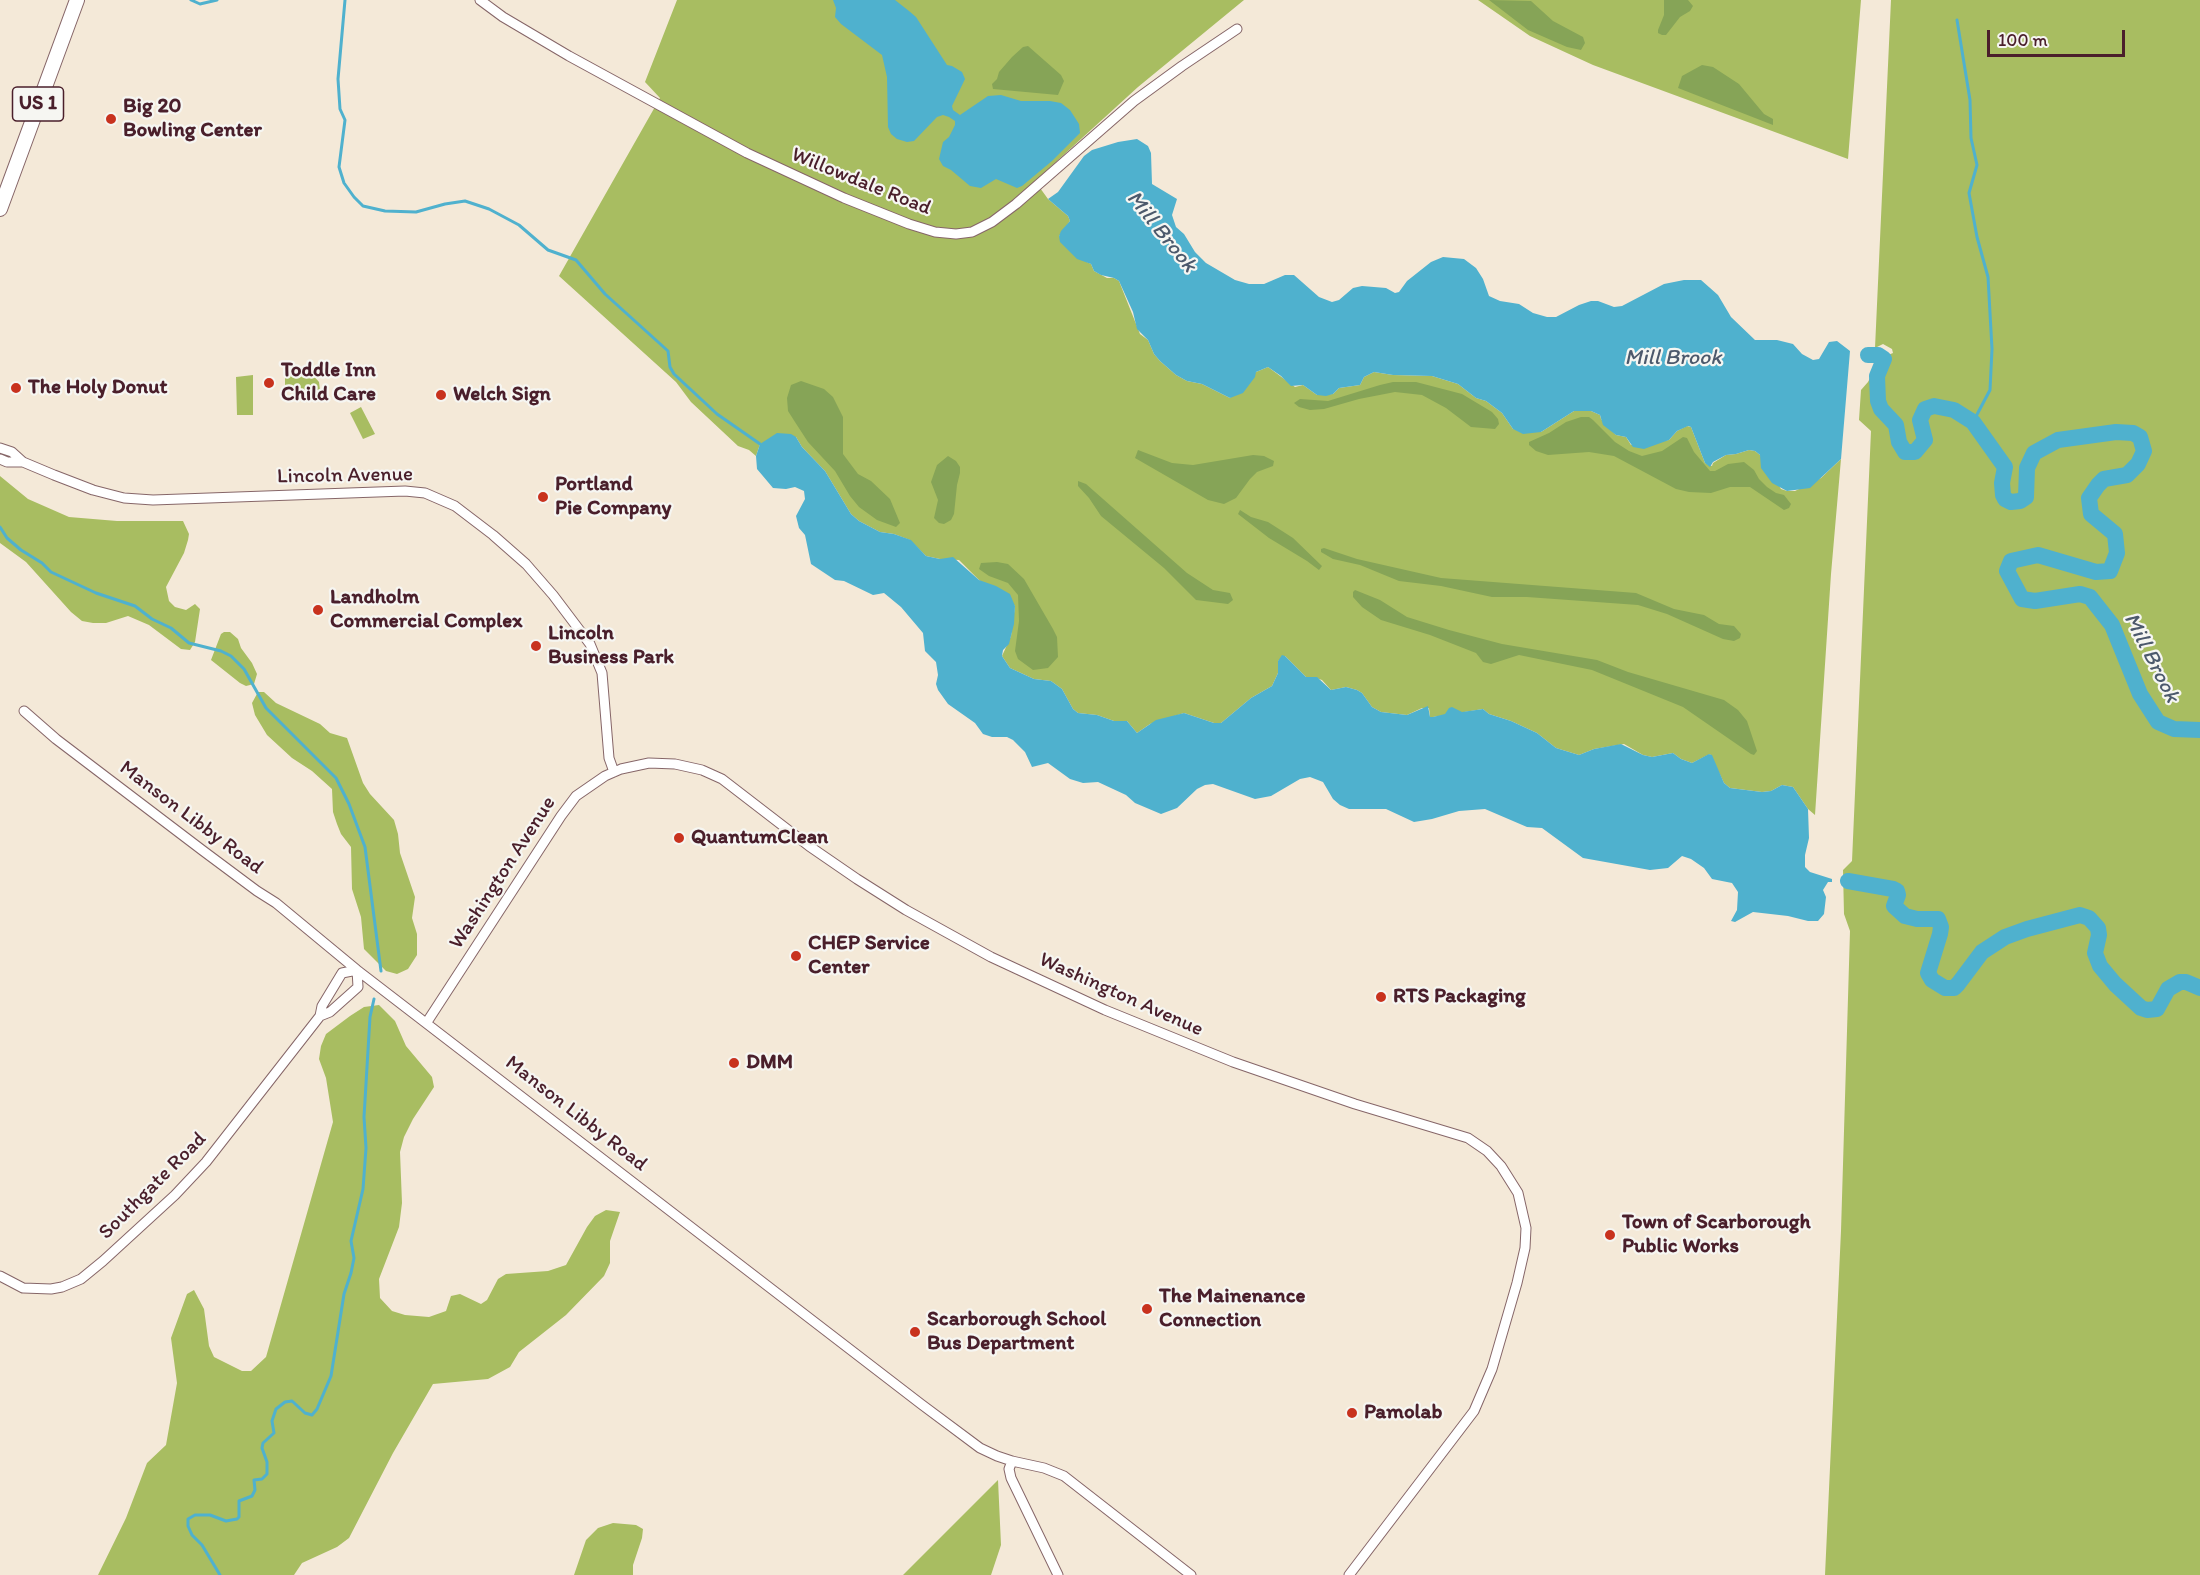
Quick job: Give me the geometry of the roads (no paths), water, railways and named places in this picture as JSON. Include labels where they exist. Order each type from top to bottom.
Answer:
[{"type":"main road","name":"US 1","points":[[0,209],[77,0]]},
{"type":"street","name":"Willowdale Road","points":[[480,0],[503,17],[569,56],[747,153],[836,195],[900,221],[935,232],[956,234],[972,232],[992,222],[1016,204],[1134,101],[1238,29]]},
{"type":"street","name":"Lincoln Avenue","points":[[0,448],[12,452],[23,462],[93,490],[130,499],[405,491],[424,494],[455,506],[493,534],[526,564],[542,581],[590,644],[602,673],[609,758],[614,772]]},
{"type":"street","name":"Lincoln Avenue","points":[[0,459],[7,462],[23,462]]},
{"type":"street","name":"Manson Libby Road","points":[[24,711],[202,850],[276,903],[357,970],[968,1439],[989,1453],[1012,1461]]},
{"type":"street","name":"Washington Avenue","points":[[427,1022],[561,816],[585,789],[614,772],[640,765],[665,763],[689,766],[710,773],[731,785],[809,846],[856,879],[991,957],[1105,1010],[1233,1062],[1344,1100],[1462,1135],[1480,1146],[1501,1166],[1514,1184],[1523,1210],[1525,1248],[1505,1326],[1485,1390],[1465,1425],[1349,1575]]},
{"type":"street","name":"Southgate Road","points":[[0,1276],[23,1288],[46,1290],[62,1287],[92,1270],[175,1195],[206,1162],[320,1016],[322,1006],[342,972],[357,970],[358,987],[330,1012],[320,1016]]},
{"type":"street","points":[[1058,1575],[1013,1484],[1009,1469],[1012,1461],[1050,1470],[1071,1481],[1191,1575]]},
{"type":"water","points":[[833,0],[895,0],[916,17],[947,65],[962,72],[965,79],[952,106],[953,110],[960,115],[988,96],[1001,95],[1021,101],[1050,101],[1061,103],[1070,110],[1079,124],[1080,133],[1022,186],[1017,188],[996,179],[981,188],[970,186],[943,166],[939,159],[943,142],[949,137],[955,125],[955,121],[949,117],[943,115],[937,117],[914,141],[907,142],[897,139],[891,134],[888,127],[887,77],[882,55],[841,24],[835,17],[836,8]]},
{"type":"water","name":"Mill Brook","points":[[1137,139],[1148,146],[1151,153],[1152,184],[1177,199],[1172,215],[1176,227],[1206,263],[1235,280],[1249,284],[1264,284],[1285,275],[1294,275],[1319,297],[1332,302],[1339,300],[1353,288],[1362,286],[1386,288],[1395,293],[1399,292],[1407,281],[1431,262],[1443,257],[1464,259],[1476,268],[1489,296],[1500,301],[1519,304],[1533,313],[1556,317],[1591,301],[1614,307],[1622,306],[1664,284],[1684,280],[1701,280],[1718,295],[1731,317],[1755,340],[1777,340],[1793,344],[1802,354],[1813,360],[1819,359],[1829,342],[1837,341],[1850,351],[1841,459],[1810,488],[1787,491],[1772,483],[1761,468],[1760,455],[1755,451],[1749,450],[1726,455],[1713,462],[1710,467],[1705,463],[1691,427],[1688,426],[1677,431],[1669,440],[1644,449],[1633,447],[1626,437],[1616,435],[1603,425],[1600,415],[1591,411],[1574,411],[1541,432],[1523,434],[1513,429],[1502,413],[1486,401],[1476,398],[1458,384],[1432,376],[1374,372],[1364,377],[1360,385],[1339,388],[1333,394],[1326,396],[1317,395],[1303,385],[1291,386],[1268,367],[1256,372],[1243,393],[1230,398],[1202,384],[1187,381],[1160,361],[1148,340],[1137,329],[1133,312],[1119,281],[1094,271],[1091,264],[1077,259],[1060,242],[1061,231],[1070,221],[1068,216],[1048,199],[1058,192],[1084,156],[1092,150]]},
{"type":"water","points":[[777,433],[791,434],[796,437],[802,447],[825,471],[851,514],[859,521],[880,532],[911,540],[926,556],[940,559],[953,557],[979,580],[1010,594],[1015,606],[1014,624],[1009,644],[1003,650],[1002,656],[1010,668],[1034,679],[1051,681],[1062,689],[1073,709],[1078,713],[1097,715],[1114,721],[1127,721],[1137,733],[1156,720],[1184,713],[1214,723],[1221,723],[1251,698],[1272,686],[1278,673],[1278,661],[1282,655],[1306,677],[1317,677],[1331,690],[1346,687],[1357,690],[1372,707],[1381,712],[1407,715],[1428,706],[1430,717],[1433,717],[1445,714],[1452,707],[1462,712],[1483,709],[1489,714],[1537,733],[1556,748],[1579,755],[1594,749],[1621,744],[1643,755],[1652,757],[1673,753],[1692,763],[1709,754],[1712,755],[1724,783],[1730,788],[1762,792],[1771,791],[1782,785],[1793,787],[1808,809],[1809,838],[1805,867],[1810,872],[1832,879],[1832,882],[1828,882],[1823,890],[1826,897],[1824,914],[1818,921],[1808,921],[1753,912],[1735,922],[1731,921],[1737,910],[1738,892],[1732,883],[1712,879],[1704,868],[1691,859],[1682,856],[1668,868],[1650,870],[1583,858],[1542,828],[1527,827],[1485,809],[1459,811],[1414,822],[1386,809],[1349,809],[1333,799],[1323,782],[1310,777],[1300,779],[1271,796],[1255,799],[1213,784],[1205,785],[1197,789],[1177,808],[1161,814],[1135,803],[1126,795],[1098,782],[1083,783],[1070,779],[1048,763],[1032,767],[1025,752],[1013,740],[983,734],[975,723],[948,704],[938,690],[936,662],[925,651],[923,633],[901,607],[884,593],[873,595],[844,581],[835,580],[811,564],[805,535],[799,528],[796,516],[805,499],[804,491],[795,487],[773,488],[757,469],[756,456],[760,444]]},
{"type":"waterway","points":[[191,0],[200,4],[217,0]]},
{"type":"waterway","points":[[345,0],[338,79],[340,109],[345,120],[339,167],[344,183],[354,197],[363,206],[385,211],[416,212],[465,201],[489,209],[519,225],[548,250],[576,260],[605,294],[668,351],[670,367],[674,374],[717,414],[760,444]]},
{"type":"waterway","points":[[1957,20],[1970,100],[1971,138],[1977,165],[1969,193],[1977,237],[1988,277],[1992,349],[1990,390],[1973,422]]},
{"type":"waterway","name":"Mill Brook","points":[[1868,355],[1878,355],[1884,359],[1877,376],[1878,401],[1881,409],[1896,425],[1899,442],[1905,452],[1915,452],[1925,440],[1920,420],[1925,409],[1934,406],[1954,410],[1973,422],[2005,467],[2002,483],[2003,495],[2011,502],[2020,501],[2026,497],[2027,468],[2034,453],[2058,440],[2116,432],[2133,433],[2140,437],[2144,451],[2138,464],[2127,475],[2104,479],[2089,498],[2091,514],[2115,534],[2117,553],[2110,571],[2096,572],[2038,555],[2011,561],[2007,571],[2022,599],[2035,601],[2080,594],[2090,597],[2112,625],[2140,694],[2158,722],[2174,729],[2200,730]]},
{"type":"waterway","points":[[0,527],[7,538],[51,572],[96,593],[135,606],[152,619],[171,628],[189,643],[221,651],[231,656],[244,669],[266,708],[336,778],[349,804],[365,847],[381,971]]},
{"type":"waterway","points":[[1848,881],[1893,889],[1898,895],[1894,906],[1905,916],[1917,919],[1938,919],[1941,927],[1940,934],[1928,973],[1932,980],[1945,988],[1954,988],[1982,952],[2005,937],[2080,915],[2089,918],[2098,928],[2099,935],[2095,953],[2100,966],[2115,984],[2141,1008],[2157,1009],[2168,989],[2180,982],[2200,988]]},
{"type":"waterway","points":[[220,1575],[202,1545],[192,1535],[188,1519],[195,1515],[210,1515],[226,1521],[237,1519],[239,1501],[252,1496],[255,1490],[254,1480],[262,1479],[267,1474],[267,1462],[262,1448],[263,1443],[274,1433],[272,1421],[276,1409],[285,1402],[292,1401],[305,1413],[312,1415],[317,1409],[331,1376],[344,1294],[354,1258],[351,1241],[363,1189],[366,1148],[364,1117],[370,1017],[374,999]]},
{"type":"place","name":"Big 20 Bowling Center","points":[[111,119]]},
{"type":"place","name":"Toddle Inn Child Care","points":[[269,383]]},
{"type":"place","name":"The Holy Donut","points":[[16,388]]},
{"type":"place","name":"Welch Sign","points":[[441,395]]},
{"type":"place","name":"Portland Pie Company","points":[[543,497]]},
{"type":"place","name":"Landholm Commercial Complex","points":[[318,610]]},
{"type":"place","name":"Lincoln Business Park","points":[[536,646]]},
{"type":"place","name":"QuantumClean","points":[[679,838]]},
{"type":"place","name":"CHEP Service Center","points":[[796,956]]},
{"type":"place","name":"RTS Packaging","points":[[1381,997]]},
{"type":"place","name":"DMM","points":[[734,1063]]},
{"type":"place","name":"Town of Scarborough Public Works","points":[[1610,1235]]},
{"type":"place","name":"The Mainenance Connection","points":[[1147,1309]]},
{"type":"place","name":"Scarborough School Bus Department","points":[[915,1332]]},
{"type":"place","name":"Pamolab","points":[[1352,1413]]}]
